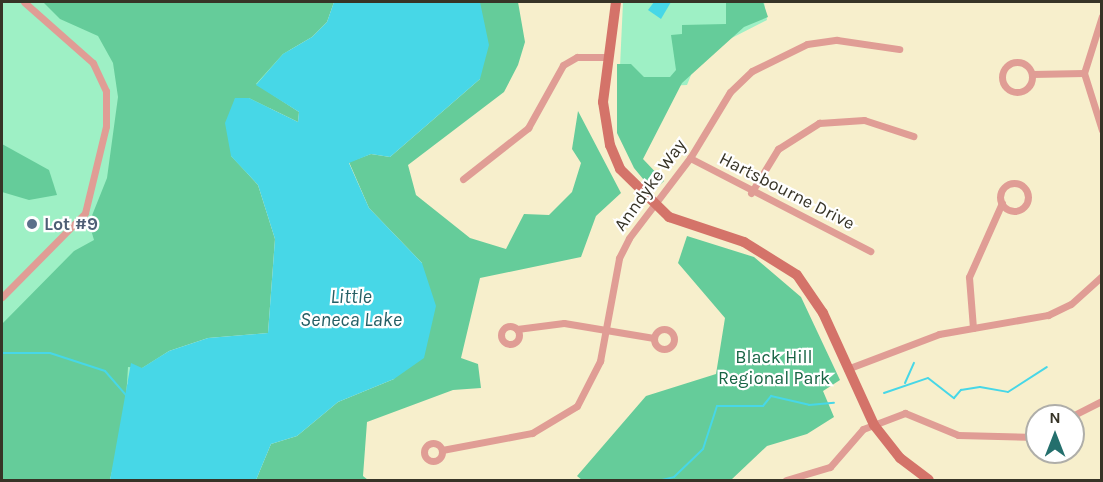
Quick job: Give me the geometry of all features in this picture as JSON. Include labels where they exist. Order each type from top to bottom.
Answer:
[{"type":"street","points":[[2,297],[85,213],[106,116],[106,91],[93,63],[24,2]]},
{"type":"street","points":[[616,2],[603,102],[610,145],[625,176],[652,206],[686,225],[774,256],[797,275],[823,313],[874,424],[900,458],[929,480]]},
{"type":"street","points":[[1101,16],[1084,73],[1101,130]]},
{"type":"street","name":"Anndyke Way","points":[[442,450],[532,433],[557,422],[591,386],[606,330],[620,258],[652,206],[690,158],[730,92],[778,55],[837,40],[898,49]]},
{"type":"street","points":[[463,179],[528,128],[563,65],[577,57],[608,57]]},
{"type":"street","points":[[1032,74],[1028,88],[1019,92],[1010,91],[1002,78],[1012,63],[1022,63],[1032,74],[1084,73]]},
{"type":"street","points":[[751,193],[778,149],[819,123],[864,120],[913,136]]},
{"type":"street","name":"Hartsbourne Drive","points":[[690,158],[751,193],[870,251]]},
{"type":"street","points":[[973,328],[969,277],[1009,184],[1022,185],[1028,192],[1028,202],[1018,211],[1002,203]]},
{"type":"street","points":[[847,369],[939,334],[1048,315],[1071,304],[1101,276]]},
{"type":"street","points":[[517,329],[545,322],[654,338]]},
{"type":"street","points":[[1085,409],[1101,401]]},
{"type":"street","points":[[786,480],[816,472],[838,462],[856,435],[874,424],[916,413],[958,435],[1025,437]]},
{"type":"street","points":[[816,472],[818,480]]},
{"type":"green space","points":[[2,2],[305,2],[194,331],[2,480]]},
{"type":"green space","points":[[43,2],[334,2],[327,22],[312,37],[283,54],[256,84],[299,112],[298,122],[249,98],[235,98],[231,156],[258,185],[275,239],[268,333],[208,338],[169,351],[142,368],[128,367],[125,417],[110,480],[2,480],[2,324],[74,251],[94,240],[89,223],[107,178],[118,97],[113,63],[98,36],[60,19]]},
{"type":"green space","points":[[480,2],[518,2],[525,42],[518,65],[504,92],[408,165],[416,195],[470,238],[506,249],[524,214],[549,215],[572,192],[581,163],[572,149],[578,111],[621,193],[596,216],[581,257],[480,278],[461,358],[478,364],[481,388],[453,390],[367,422],[363,476],[368,480],[256,480],[271,444],[297,436],[338,402],[394,379],[422,263],[369,208],[349,162],[371,154],[390,157],[480,79]]},
{"type":"green space","points":[[623,2],[764,2],[767,20],[718,45],[695,65],[687,85],[619,88]]},
{"type":"green space","points":[[726,2],[763,2],[768,17],[744,27],[682,83],[643,159],[664,181],[653,191],[634,168],[617,133],[617,64],[631,64],[644,77],[670,77],[676,70],[671,35],[682,34],[682,25],[726,24]]},
{"type":"green space","points":[[2,144],[49,170],[57,195],[29,200],[2,192]]},
{"type":"green space","name":"Black Hill Regional Park","points":[[687,236],[754,257],[801,297],[840,380],[823,391],[834,417],[807,434],[767,446],[731,480],[582,480],[577,476],[646,396],[716,374],[725,318],[678,263]]},
{"type":"water","name":"Little Seneca Lake","points":[[334,2],[480,2],[489,45],[480,79],[390,157],[371,154],[349,163],[369,208],[422,263],[436,306],[424,358],[394,379],[338,402],[297,436],[271,444],[256,480],[110,480],[131,363],[142,368],[169,351],[208,338],[268,333],[275,239],[258,185],[231,156],[225,123],[235,98],[249,98],[298,122],[299,112],[256,85],[283,54],[312,37],[327,22]]},
{"type":"water","points":[[654,2],[671,2],[661,19],[648,10]]},
{"type":"waterway","points":[[2,353],[50,353],[105,371],[126,395]]},
{"type":"waterway","points":[[905,383],[914,363]]},
{"type":"waterway","points":[[884,393],[928,378],[954,398],[961,390],[980,387],[1008,392],[1047,367]]},
{"type":"waterway","points":[[662,480],[674,477],[703,449],[717,406],[763,406],[771,396],[809,405],[834,403]]},
{"type":"place","name":"Lot #9","points":[[32,224]]}]
